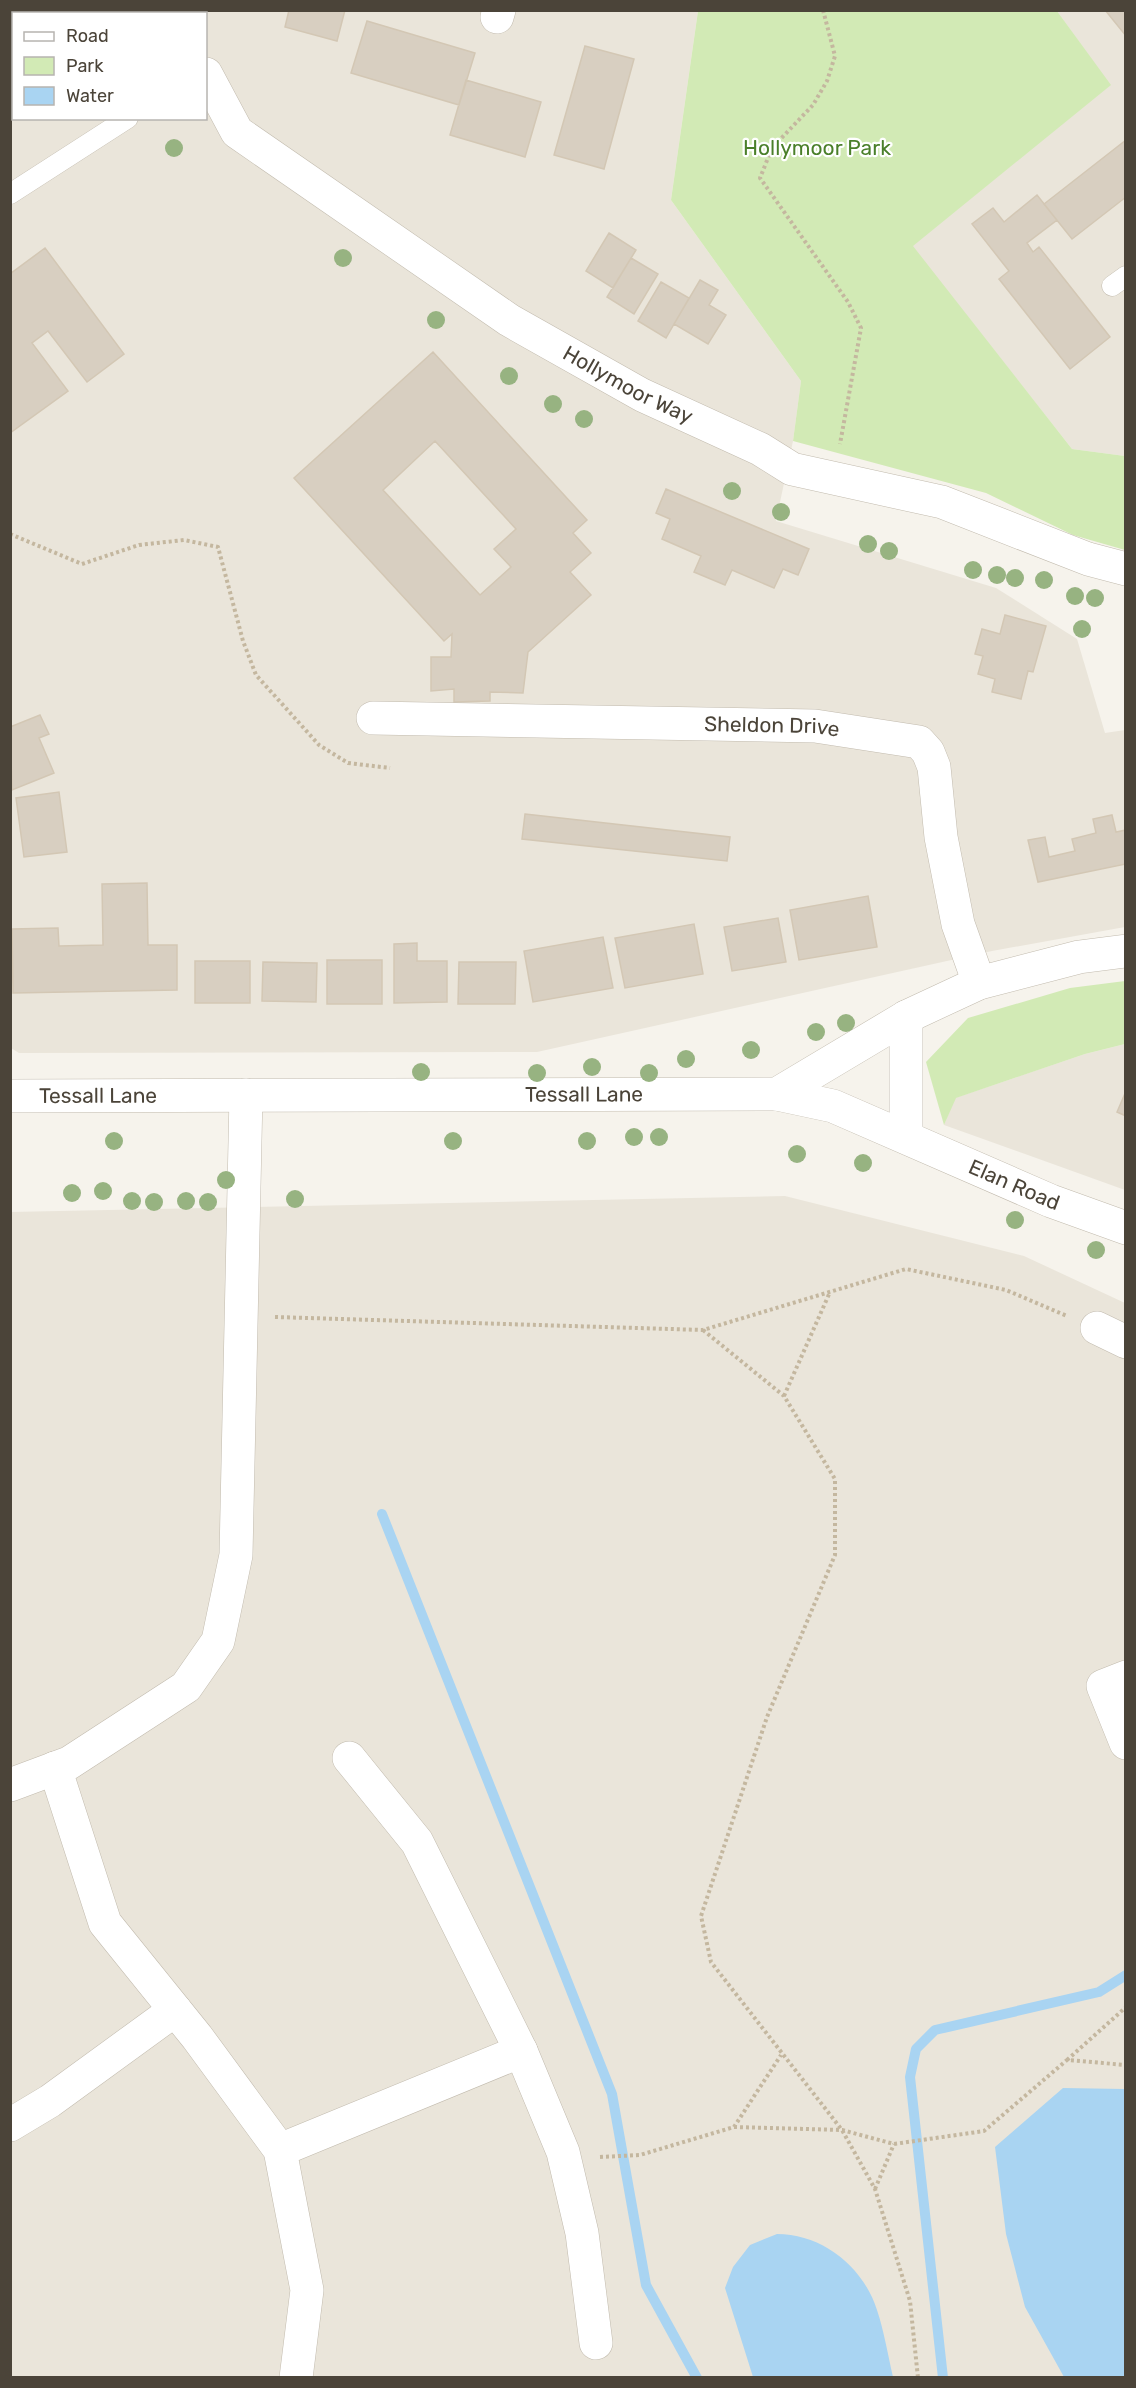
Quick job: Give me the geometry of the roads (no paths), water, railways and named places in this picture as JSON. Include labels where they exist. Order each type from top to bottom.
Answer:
[{"type":"street","name":"Hollymoor Way","points":[[207,76],[217,100],[237,132],[508,320],[642,395],[760,449],[792,469],[942,502],[1088,559],[1125,569]]},
{"type":"street","name":"Sheldon Drive","points":[[373,718],[815,726],[920,742],[928,752],[934,767],[941,837],[958,924],[979,983]]},
{"type":"street","points":[[777,1094],[906,1017],[979,983],[1079,957],[1125,951]]},
{"type":"street","points":[[906,1017],[906,1137]]},
{"type":"street","name":"Tessall Lane","points":[[10,1096],[777,1094]]},
{"type":"street","name":"Elan Road","points":[[777,1094],[833,1106],[1051,1202],[1125,1228]]},
{"type":"street","points":[[10,1785],[69,1763],[186,1687],[218,1641],[236,1555],[246,1095]]},
{"type":"street","points":[[1114,1682],[1125,1743]]},
{"type":"street","points":[[350,1758],[417,1842],[521,2051],[563,2152],[582,2233],[596,2343]]},
{"type":"street","points":[[55,1768],[105,1923],[175,2010],[280,2151],[307,2290],[296,2378]]},
{"type":"street","points":[[10,2125],[50,2101],[175,2010]]},
{"type":"street","points":[[280,2151],[521,2051]]},
{"type":"lane","points":[[10,194],[125,120]]},
{"type":"water","points":[[1063,2088],[1125,2089],[1125,2377],[1064,2377],[1025,2307],[1006,2234],[995,2147]]},
{"type":"water","points":[[777,2234],[794,2235],[825,2246],[851,2267],[862,2280],[877,2310],[893,2377],[753,2377],[725,2288],[733,2267],[750,2245]]},
{"type":"waterway","points":[[382,1514],[612,2094],[646,2285],[697,2378]]},
{"type":"waterway","points":[[943,2378],[910,2077],[916,2049],[935,2030],[1099,1992],[1126,1975]]},
{"type":"park label","name":"Hollymoor Park","points":[[817,148]]}]
